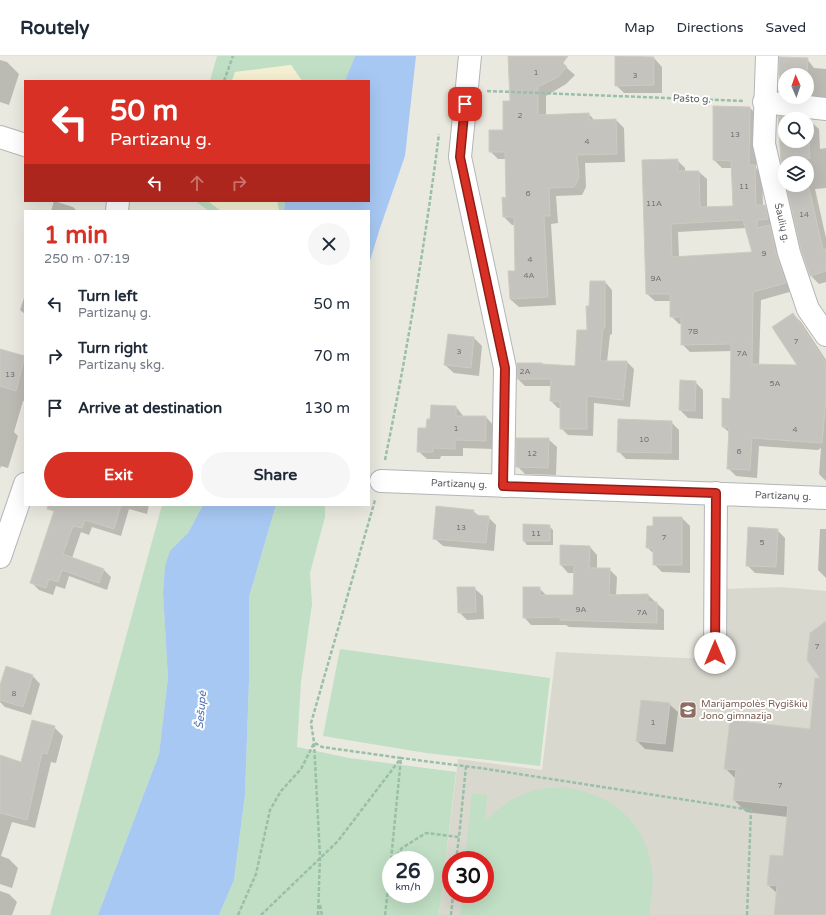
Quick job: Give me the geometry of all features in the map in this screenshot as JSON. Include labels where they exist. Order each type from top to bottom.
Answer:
[{"type":"street","points":[[470,56],[460,157],[505,368],[503,486]]},
{"type":"street","name":"Šaulių g.","points":[[767,56],[764,102],[764,144],[789,253],[808,309],[826,335]]},
{"type":"street","points":[[764,102],[826,109]]},
{"type":"street","points":[[0,137],[24,145]]},
{"type":"street","name":"Partizanų g.","points":[[381,481],[826,498]]},
{"type":"street","points":[[0,557],[24,487]]},
{"type":"street","points":[[715,653],[716,493]]},
{"type":"path","points":[[224,80],[233,56]]},
{"type":"path","name":"Pašto g.","points":[[496,92],[764,102]]},
{"type":"path","points":[[318,915],[320,857],[314,742],[311,723],[381,481],[396,406],[429,214],[440,127]]},
{"type":"path","points":[[314,742],[322,747],[466,766],[751,810],[747,915]]},
{"type":"path","points":[[238,915],[256,874],[270,810],[281,792],[301,769],[314,742]]},
{"type":"path","points":[[261,915],[338,841],[401,758]]},
{"type":"path","points":[[392,851],[401,758]]},
{"type":"path","points":[[457,851],[466,766]]},
{"type":"path","points":[[400,851],[426,833],[459,837]]},
{"type":"path","points":[[318,901],[322,915]]},
{"type":"path","points":[[385,915],[386,903]]},
{"type":"path","points":[[451,915],[452,903]]},
{"type":"shaded area","name":"Marijampolės Rygiškių Jono gimnazija","points":[[781,587],[826,591],[826,915],[439,915],[442,890],[442,903],[494,903],[494,851],[447,851],[458,759],[542,770],[556,652],[727,660],[726,589]]},
{"type":"green space","points":[[217,56],[355,56],[345,80],[301,80],[291,65],[235,72],[232,80],[210,80]]},
{"type":"green space","points":[[196,202],[209,202],[220,210],[208,210]]},
{"type":"green space","points":[[277,202],[285,202],[284,210],[279,210]]},
{"type":"green space","points":[[162,506],[202,506],[188,533],[165,566],[163,593],[168,678],[159,754],[98,915],[50,915]]},
{"type":"green space","points":[[276,506],[325,506],[325,517],[310,573],[312,604],[301,682],[297,747],[349,758],[456,772],[447,851],[442,851],[442,890],[439,915],[219,915],[234,880],[245,795],[249,681],[249,597]]},
{"type":"green space","points":[[340,649],[550,678],[540,766],[426,753],[323,736]]},
{"type":"green space","points":[[563,787],[580,790],[596,796],[610,803],[633,823],[642,836],[648,851],[652,869],[653,875],[649,915],[460,915],[461,903],[494,903],[494,851],[466,851],[472,793],[487,795],[485,821],[503,805],[520,795],[550,788]]},
{"type":"sand","points":[[291,65],[301,80],[232,80],[235,72]]},
{"type":"sand","points":[[209,202],[277,202],[279,210],[220,210]]},
{"type":"water","points":[[355,56],[416,56],[405,156],[370,261],[370,210],[284,210],[285,202],[370,202],[370,80],[345,80]]},
{"type":"water","name":"Šešupė","points":[[202,506],[276,506],[249,597],[249,681],[245,795],[234,880],[219,915],[98,915],[159,754],[168,678],[163,593],[165,566],[170,551],[188,533]]},
{"type":"building","points":[[508,56],[568,56],[563,63],[567,67],[558,77],[538,87],[538,115],[589,113],[589,120],[616,119],[617,154],[577,155],[579,178],[574,187],[549,188],[550,216],[544,216],[548,297],[510,299],[508,271],[515,271],[514,217],[503,217],[502,197],[506,198],[505,152],[489,152],[489,130],[503,130],[503,101],[510,101]]},
{"type":"building","points":[[615,56],[654,57],[654,85],[615,86]]},
{"type":"building","points":[[779,57],[808,58],[807,68],[779,68]]},
{"type":"building","points":[[713,106],[750,107],[749,165],[755,165],[756,205],[765,205],[768,217],[768,219],[757,220],[757,228],[770,225],[777,257],[786,283],[753,292],[752,364],[797,365],[772,327],[793,313],[826,363],[826,398],[822,443],[752,438],[750,470],[727,469],[729,427],[722,427],[722,398],[730,399],[731,344],[681,345],[681,317],[670,317],[670,294],[646,294],[642,160],[678,159],[678,171],[699,171],[700,207],[733,206],[731,161],[713,160]],"holes":[[[743,220],[752,252],[672,257],[671,224]]]},
{"type":"building","points":[[780,148],[809,148],[810,156],[781,156]]},
{"type":"building","points":[[788,192],[810,192],[823,250],[826,249],[826,271],[810,276],[801,250]]},
{"type":"building","points":[[590,281],[605,281],[605,328],[603,328],[600,361],[627,361],[623,400],[587,396],[587,429],[560,429],[560,402],[550,401],[551,379],[517,379],[517,363],[542,363],[575,366],[577,330],[587,330],[586,306],[589,306]]},
{"type":"building","points":[[448,334],[474,337],[471,368],[444,365]]},
{"type":"building","points":[[0,349],[24,356],[16,391],[0,386]]},
{"type":"building","points":[[680,380],[696,381],[695,411],[679,410]]},
{"type":"building","points":[[431,405],[456,406],[456,416],[486,416],[486,441],[455,440],[455,449],[433,448],[433,452],[417,452],[418,428],[426,428],[427,419],[430,419]]},
{"type":"building","points":[[618,419],[672,421],[671,453],[617,452]]},
{"type":"building","points":[[516,438],[549,438],[548,468],[516,467]]},
{"type":"building","points":[[48,506],[121,506],[114,529],[85,520],[82,528],[73,526],[63,554],[104,569],[99,583],[62,570],[58,582],[49,579],[46,588],[30,583],[54,511],[47,509]]},
{"type":"building","points":[[436,506],[474,510],[473,515],[489,516],[486,543],[433,539]]},
{"type":"building","points":[[653,517],[682,517],[682,565],[653,565],[653,548],[646,548],[647,526],[653,526]]},
{"type":"building","points":[[523,524],[550,525],[550,541],[523,541]]},
{"type":"building","points":[[748,527],[778,529],[776,567],[746,566]]},
{"type":"building","points":[[560,545],[590,546],[589,568],[610,568],[609,595],[648,594],[648,602],[657,602],[657,623],[560,620],[560,617],[523,618],[523,587],[540,587],[540,595],[573,595],[574,565],[560,565]]},
{"type":"building","points":[[457,587],[475,587],[476,612],[458,613]]},
{"type":"building","points":[[826,621],[826,915],[774,915],[777,886],[767,885],[770,855],[783,856],[788,806],[733,800],[736,770],[724,769],[730,720],[810,729],[815,678],[820,678],[807,660],[810,633]]},
{"type":"building","points":[[6,666],[33,675],[23,707],[0,700],[0,685]]},
{"type":"building","points":[[641,700],[670,703],[665,744],[636,741]]},
{"type":"building","points":[[32,720],[55,726],[47,754],[42,753],[27,820],[0,813],[0,755],[21,762]]},
{"type":"place","name":"Marijampolės Rygiškių Jono gimnazija","points":[[688,710]]},
{"type":"route","points":[[465,104],[460,157],[505,368],[503,486],[716,493],[715,653]]}]
